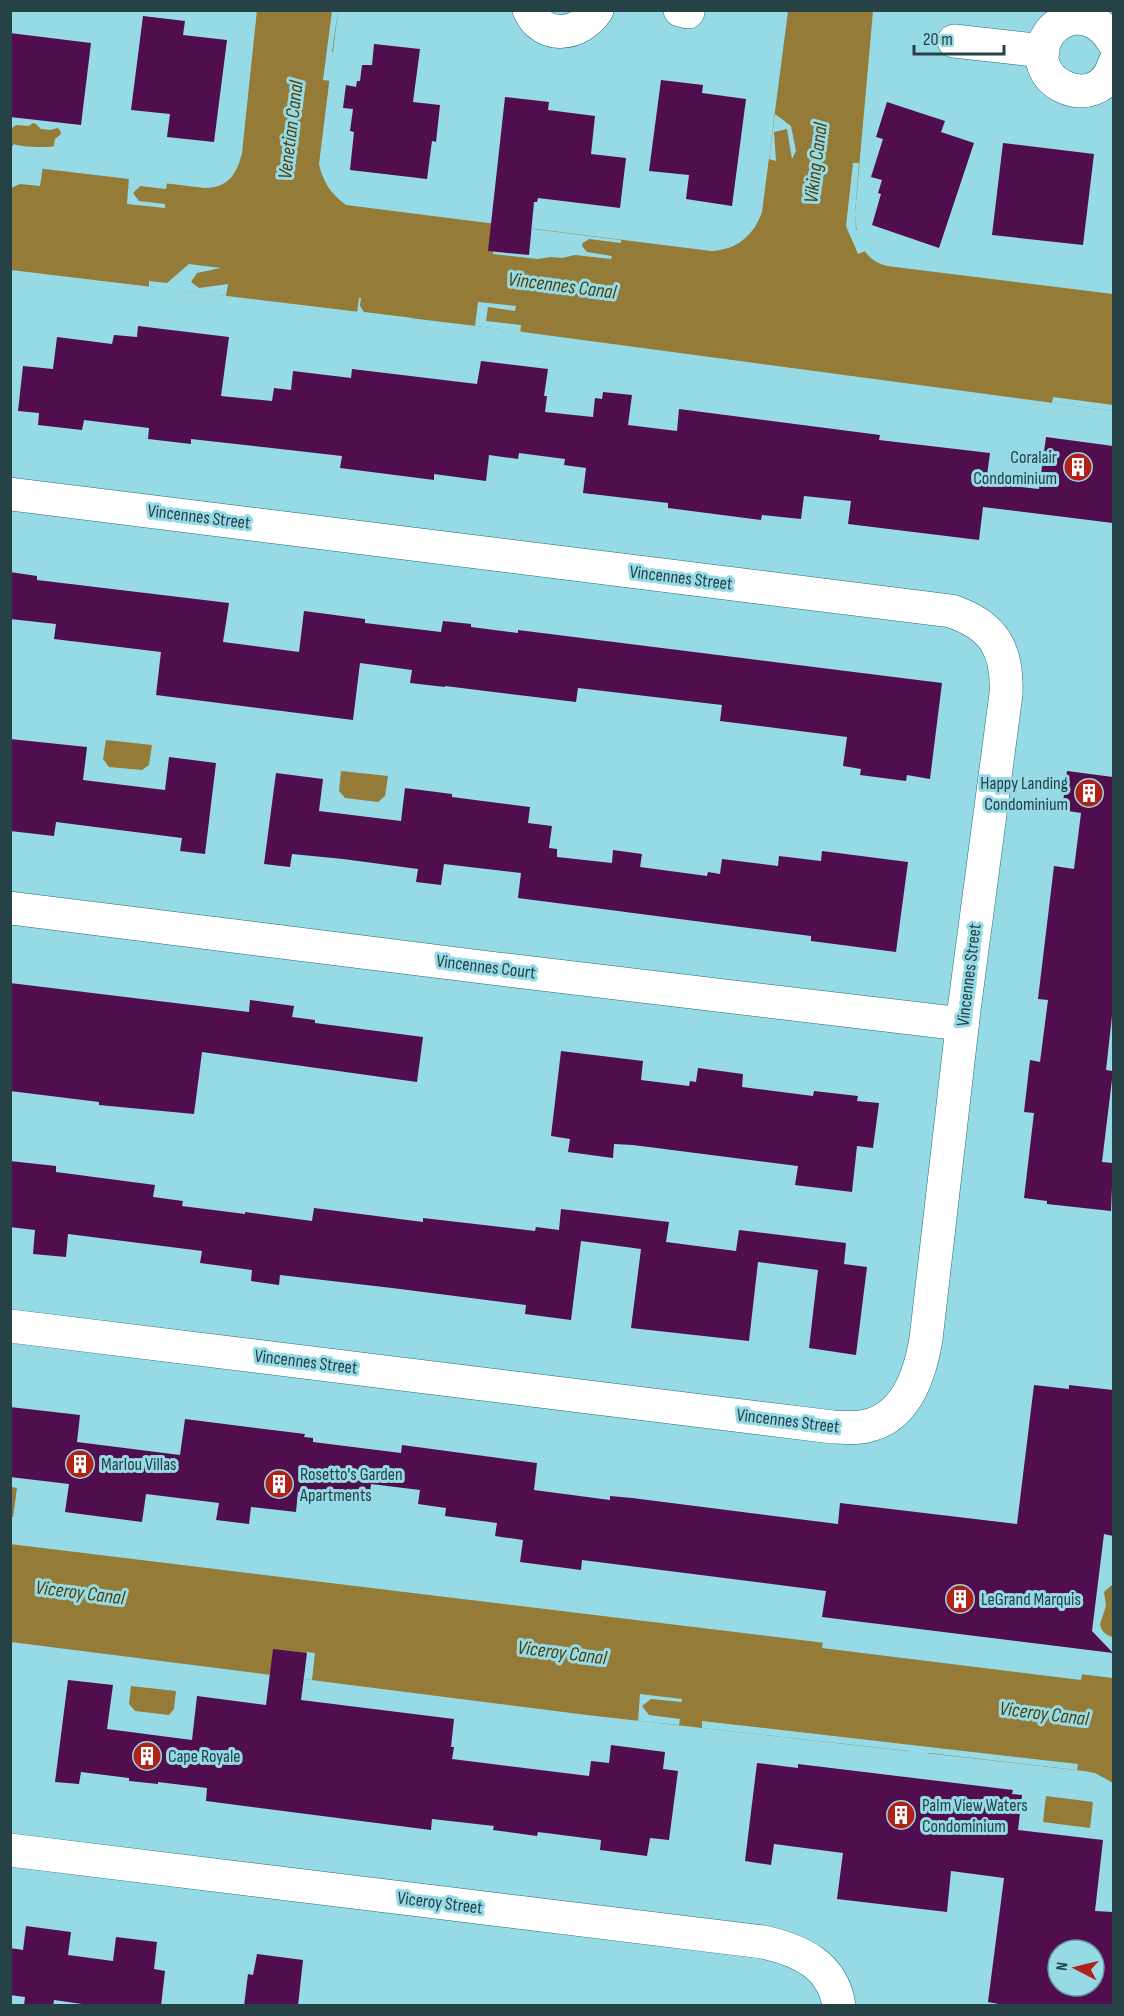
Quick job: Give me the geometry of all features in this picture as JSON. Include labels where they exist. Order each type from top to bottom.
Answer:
[{"type":"street","points":[[528,10],[540,25],[553,31],[566,32],[579,28],[590,20],[597,10]]},
{"type":"street","points":[[1113,43],[1103,28],[1087,15],[1061,22],[1051,30],[1043,51],[1044,67],[1050,78],[1060,86],[1072,91],[1084,91],[1096,87],[1106,79],[1113,64]]},
{"type":"street","points":[[954,41],[1043,51]]},
{"type":"street","name":"Vincennes Street","points":[[10,494],[945,610],[978,622],[997,642],[1007,674],[922,1360],[913,1387],[905,1399],[885,1418],[864,1427],[833,1427],[10,1326]]},
{"type":"street","name":"Vincennes Court","points":[[10,908],[962,1024]]},
{"type":"street","name":"Viceroy Street","points":[[10,1850],[763,1942],[795,1951],[818,1966],[828,1975],[834,1985],[839,2006]]},
{"type":"water","points":[[257,10],[338,11],[319,164],[328,187],[346,205],[711,251],[729,248],[743,240],[754,228],[762,212],[788,11],[873,11],[855,214],[859,239],[866,253],[878,263],[887,266],[1113,294],[1113,411],[501,329],[11,270],[11,165],[205,188],[220,185],[230,178],[242,153]]},
{"type":"water","points":[[33,123],[41,129],[57,128],[60,130],[61,134],[55,139],[54,146],[34,147],[14,144],[11,148],[12,128],[16,125],[29,126]]},
{"type":"water","points":[[106,740],[152,745],[149,765],[142,770],[109,767],[103,759]]},
{"type":"water","points":[[341,771],[388,776],[385,796],[378,802],[345,798],[339,791]]},
{"type":"water","points":[[11,1487],[17,1488],[13,1517],[11,1517]]},
{"type":"water","name":"Viceroy Canal","points":[[10,1544],[1113,1678],[1113,1783],[1095,1773],[1084,1771],[587,1715],[11,1642]]},
{"type":"water","points":[[1113,1584],[1114,1637],[1104,1633],[1100,1624],[1106,1606],[1104,1592]]},
{"type":"water","points":[[131,1686],[176,1691],[174,1709],[169,1715],[135,1711],[129,1704]]},
{"type":"water","points":[[1046,1796],[1093,1802],[1090,1828],[1043,1822]]},
{"type":"pier","points":[[332,11],[338,11],[332,52],[335,53],[331,81],[323,80]]},
{"type":"pier","points":[[775,114],[791,126],[796,151],[792,159],[787,129],[774,132],[776,161],[769,159]]},
{"type":"pier","points":[[10,162],[43,166],[40,186],[20,184],[11,188]]},
{"type":"pier","points":[[853,163],[859,163],[856,230],[859,230],[868,250],[858,254],[846,226]]},
{"type":"pier","points":[[129,177],[167,181],[166,189],[140,186],[133,193],[139,201],[165,204],[165,208],[127,204]]},
{"type":"pier","points":[[514,224],[533,226],[533,229],[621,240],[621,243],[589,239],[583,243],[582,246],[587,252],[612,256],[611,259],[575,255],[538,259],[493,254],[493,249]]},
{"type":"pier","points":[[189,264],[221,268],[197,273],[191,282],[199,288],[228,284],[226,296],[149,287],[149,281],[167,283]]},
{"type":"pier","points":[[359,298],[361,298],[360,306],[364,312],[413,318],[413,321],[357,313]]},
{"type":"pier","points":[[478,302],[516,306],[515,311],[488,307],[486,321],[521,325],[520,335],[500,332],[500,329],[475,326]]},
{"type":"pier","points":[[1053,397],[1113,405],[1113,411],[1052,403]]},
{"type":"pier","points":[[823,1642],[1082,1674],[1081,1680],[822,1648]]},
{"type":"pier","points":[[306,1652],[315,1653],[312,1680],[272,1675],[304,1673]]},
{"type":"pier","points":[[640,1694],[682,1699],[682,1702],[651,1699],[642,1706],[649,1715],[680,1719],[679,1725],[638,1721]]},
{"type":"pier","name":"Palm View Waters Condominium","points":[[702,1721],[1078,1764],[1077,1770],[928,1753],[927,1755],[909,1754],[909,1751],[702,1728]]},
{"type":"building","points":[[143,16],[185,21],[183,35],[227,40],[214,142],[167,137],[170,114],[131,110]]},
{"type":"building","points":[[10,33],[91,43],[81,125],[10,117]]},
{"type":"building","points":[[374,44],[420,49],[413,102],[440,105],[436,142],[432,141],[427,179],[350,170],[354,132],[350,131],[353,109],[343,108],[346,85],[356,87],[357,81],[360,81],[362,65],[372,65]]},
{"type":"building","points":[[661,80],[703,85],[702,93],[746,99],[732,206],[686,199],[689,175],[649,171]]},
{"type":"building","points":[[505,97],[549,102],[548,110],[595,116],[591,154],[626,158],[620,208],[538,198],[537,202],[534,202],[529,255],[488,251]]},
{"type":"building","points":[[887,102],[945,121],[941,132],[974,143],[939,248],[872,225],[881,194],[878,193],[882,180],[871,177],[883,139],[876,137]]},
{"type":"building","points":[[1003,143],[1094,154],[1083,245],[992,235]]},
{"type":"building","points":[[138,326],[229,337],[221,396],[272,401],[274,388],[291,390],[293,371],[351,378],[352,369],[477,384],[481,361],[548,369],[544,396],[547,396],[545,412],[593,417],[595,398],[602,399],[603,392],[632,395],[628,425],[677,431],[679,409],[880,435],[879,440],[990,453],[986,483],[1039,489],[1046,437],[1113,446],[1113,523],[983,507],[979,540],[848,524],[851,501],[804,496],[801,519],[762,515],[761,520],[668,508],[668,503],[583,493],[586,468],[564,465],[565,459],[519,453],[518,459],[489,455],[486,481],[434,474],[434,480],[340,468],[342,456],[191,439],[191,444],[148,439],[149,428],[84,420],[82,430],[38,425],[39,413],[18,411],[23,366],[53,369],[57,337],[112,344],[114,335],[137,337]]},
{"type":"building","points":[[10,572],[37,576],[37,580],[229,603],[223,642],[299,652],[304,611],[365,619],[365,623],[441,632],[443,621],[471,624],[471,627],[518,633],[518,630],[942,683],[930,779],[907,775],[906,781],[860,775],[861,769],[843,766],[847,737],[720,721],[722,705],[578,688],[576,702],[410,683],[412,670],[360,663],[353,720],[156,695],[161,652],[54,639],[56,624],[10,619]]},
{"type":"building","points":[[10,739],[87,747],[83,780],[165,790],[169,757],[216,763],[205,854],[180,851],[182,838],[56,822],[54,836],[10,831]]},
{"type":"building","points":[[1067,771],[1113,777],[1113,1007],[1106,1070],[1113,1071],[1102,1162],[1113,1163],[1111,1211],[1047,1204],[1047,1201],[1024,1198],[1034,1113],[1024,1112],[1030,1060],[1040,1062],[1048,1000],[1038,999],[1054,866],[1074,869],[1081,813],[1062,810]]},
{"type":"building","points":[[276,773],[323,779],[319,811],[401,821],[405,788],[452,794],[452,797],[530,807],[528,823],[552,826],[549,848],[557,849],[557,857],[612,863],[613,850],[642,854],[640,867],[707,876],[708,872],[720,874],[722,859],[778,866],[779,856],[821,861],[822,851],[908,862],[896,952],[811,941],[811,936],[518,898],[521,873],[444,864],[441,885],[416,882],[418,869],[343,859],[292,854],[290,867],[264,864]]},
{"type":"building","points":[[10,983],[249,1012],[250,1000],[294,1006],[292,1017],[315,1020],[315,1023],[423,1037],[417,1082],[202,1052],[194,1114],[99,1105],[99,1102],[10,1091]]},
{"type":"building","points":[[561,1051],[643,1061],[641,1080],[689,1086],[690,1081],[696,1082],[698,1068],[743,1074],[742,1087],[813,1096],[814,1091],[858,1096],[857,1101],[879,1103],[873,1148],[857,1146],[852,1192],[795,1185],[798,1166],[633,1145],[614,1144],[613,1158],[568,1152],[570,1139],[551,1136]]},
{"type":"building","points":[[10,1161],[56,1166],[56,1172],[155,1185],[153,1197],[183,1201],[182,1206],[312,1221],[314,1208],[423,1222],[423,1218],[535,1231],[536,1227],[559,1230],[561,1209],[669,1222],[666,1242],[736,1251],[739,1230],[846,1243],[844,1264],[867,1267],[856,1355],[809,1348],[818,1270],[758,1262],[749,1341],[631,1328],[641,1249],[581,1241],[571,1320],[525,1314],[526,1305],[392,1288],[280,1275],[279,1285],[251,1281],[252,1270],[200,1263],[202,1251],[68,1234],[66,1257],[33,1254],[35,1230],[10,1227]]},
{"type":"building","points":[[1034,1385],[1069,1389],[1069,1385],[1113,1390],[1113,1536],[1104,1534],[1092,1631],[1113,1653],[822,1617],[826,1591],[582,1560],[581,1570],[520,1562],[523,1540],[495,1536],[497,1523],[445,1516],[446,1508],[418,1504],[420,1490],[371,1484],[369,1501],[298,1492],[296,1512],[251,1507],[249,1524],[216,1520],[219,1503],[146,1494],[142,1522],[65,1512],[69,1484],[10,1477],[10,1407],[80,1415],[77,1442],[180,1455],[185,1419],[305,1434],[304,1437],[313,1438],[313,1442],[401,1453],[402,1445],[537,1463],[534,1490],[610,1500],[610,1496],[632,1498],[838,1524],[840,1503],[1017,1524]]},
{"type":"building","points":[[273,1649],[307,1653],[301,1700],[454,1719],[452,1759],[589,1776],[591,1761],[609,1763],[611,1745],[665,1752],[663,1769],[678,1771],[669,1840],[650,1838],[647,1856],[600,1850],[601,1840],[538,1832],[537,1836],[493,1830],[494,1826],[432,1819],[431,1830],[206,1801],[207,1788],[129,1781],[129,1778],[81,1772],[79,1784],[55,1782],[68,1680],[113,1685],[107,1729],[192,1740],[197,1696],[266,1705]]},
{"type":"building","points":[[757,1763],[798,1768],[798,1764],[1013,1790],[1012,1794],[1022,1795],[1018,1830],[1103,1840],[1095,1911],[1113,1912],[1113,2006],[1009,2006],[988,2002],[1004,1878],[951,1871],[947,1912],[837,1899],[843,1853],[774,1844],[771,1865],[745,1861]]},
{"type":"building","points":[[26,1926],[71,1932],[68,1955],[113,1961],[116,1937],[157,1942],[154,1969],[165,1971],[161,2006],[96,2006],[54,2000],[53,2006],[24,2006],[25,1997],[10,1995],[10,1948],[23,1950]]},
{"type":"building","points":[[257,1954],[303,1960],[298,2006],[244,2006],[248,1974],[253,1975]]},
{"type":"place","name":"Coralair Condominium","points":[[1078,467]]},
{"type":"place","name":"Happy Landing Condominium","points":[[1089,793]]},
{"type":"place","name":"Marlou Villas","points":[[80,1464]]},
{"type":"place","name":"Rosetto's Garden Apartments","points":[[279,1484]]},
{"type":"place","name":"LeGrand Marquis","points":[[960,1599]]},
{"type":"place","name":"Cape Royale","points":[[147,1756]]},
{"type":"place","name":"Palm View Waters Condominium","points":[[901,1815]]},
{"type":"water label","name":"Venetian Canal","points":[[291,130]]},
{"type":"water label","name":"Viking Canal","points":[[816,163]]},
{"type":"water label","name":"Vincennes Canal","points":[[562,286]]}]
